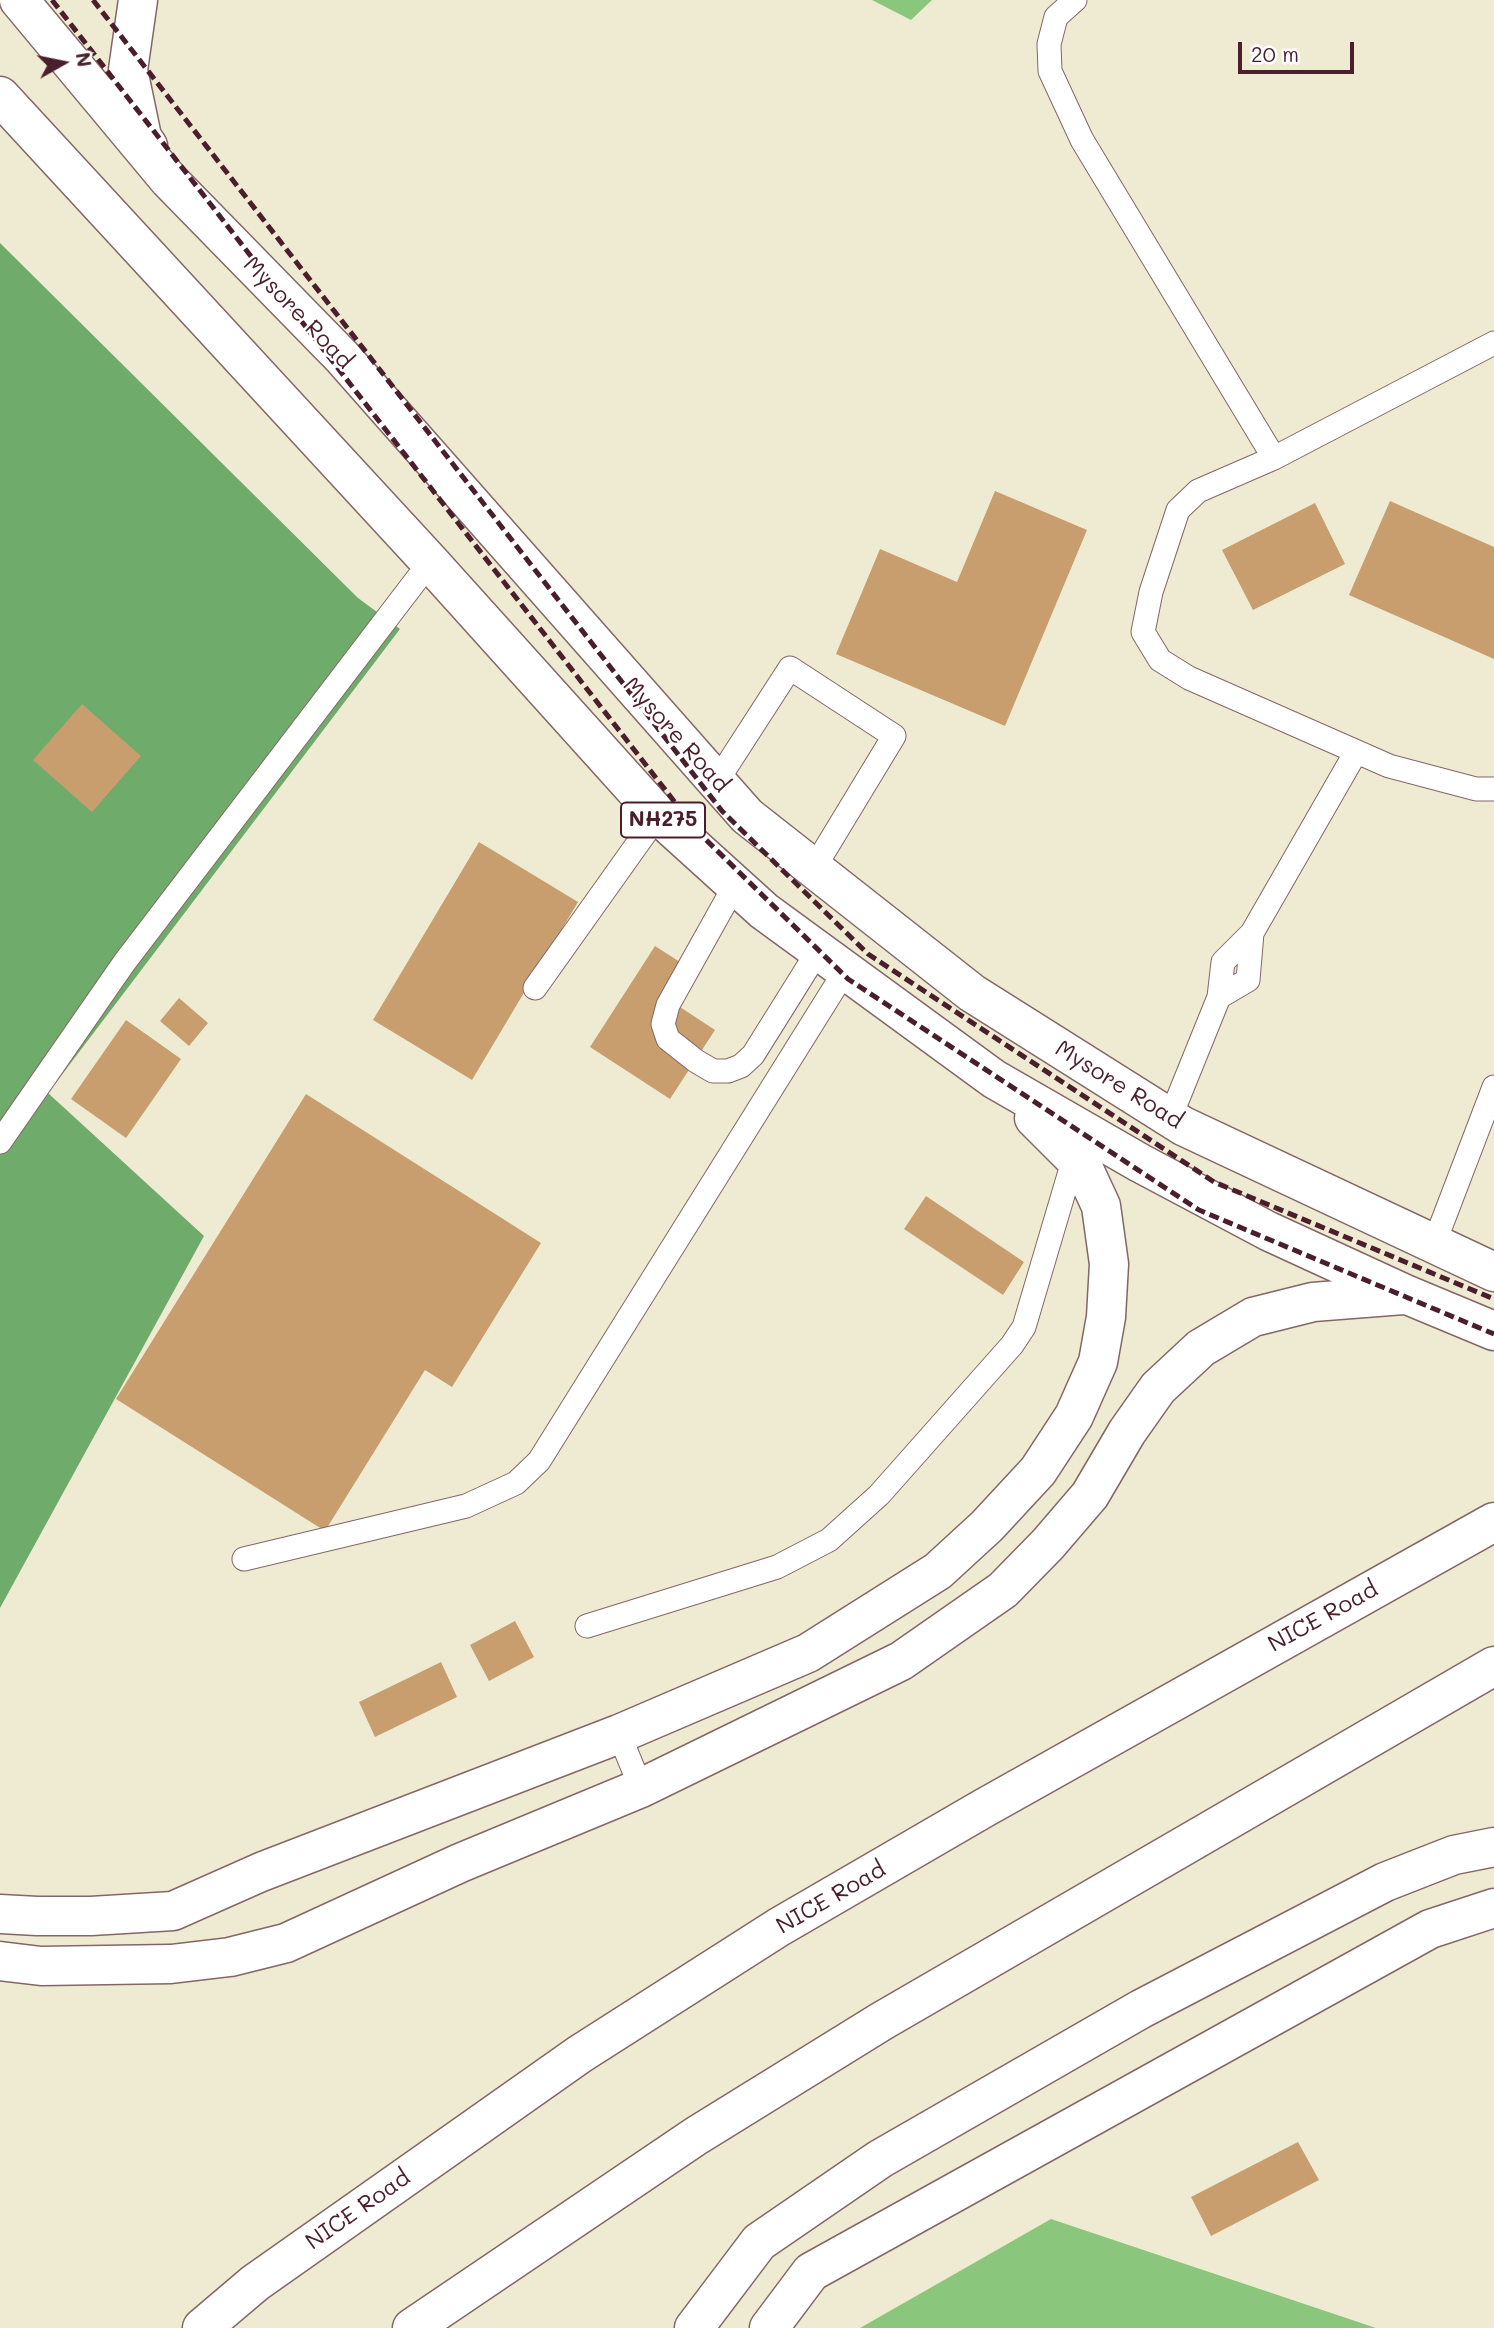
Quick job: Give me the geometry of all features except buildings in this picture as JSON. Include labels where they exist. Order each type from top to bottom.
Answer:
[{"type":"highway","name":"Mysore Road","points":[[19,0],[169,180],[342,357],[747,816],[972,993],[1183,1126],[1494,1272]]},
{"type":"highway","points":[[138,0],[128,70],[142,136],[169,180]]},
{"type":"highway","name":"NH275","points":[[0,96],[430,562],[657,816],[764,911],[994,1079],[1140,1163],[1268,1231],[1405,1294],[1494,1331]]},
{"type":"highway","points":[[0,1914],[92,1916],[173,1911],[261,1872],[619,1734],[808,1653],[938,1571],[987,1526],[1038,1471],[1074,1416],[1098,1363],[1106,1317],[1109,1264],[1101,1206],[1083,1167],[994,1079]]},
{"type":"highway","points":[[0,1961],[41,1966],[171,1964],[230,1957],[286,1943],[460,1863],[641,1788],[901,1661],[1003,1590],[1048,1544],[1090,1495],[1127,1432],[1158,1388],[1201,1348],[1253,1317],[1313,1302],[1405,1294]]},
{"type":"highway","name":"NICE Road","points":[[202,2328],[255,2283],[580,2054],[779,1927],[984,1808],[1494,1522]]},
{"type":"highway","points":[[412,2328],[696,2136],[870,2028],[1494,1666]]},
{"type":"highway","points":[[694,2328],[759,2242],[880,2159],[1141,2009],[1385,1882],[1454,1855],[1494,1847]]},
{"type":"highway","points":[[769,2328],[811,2272],[1430,1929],[1494,1908]]},
{"type":"lane","points":[[1075,0],[1056,17],[1049,44],[1051,71],[1056,84],[1082,140],[1274,458]]},
{"type":"lane","points":[[1494,342],[1274,458],[1198,491],[1178,510],[1151,592],[1143,632],[1160,660],[1188,678],[1401,769],[1476,789],[1494,789]]},
{"type":"lane","points":[[0,1142],[124,963],[430,562]]},
{"type":"lane","points":[[716,781],[790,668],[894,736],[814,868]]},
{"type":"lane","points":[[1170,1118],[1219,997],[1223,962],[1252,933],[1356,752]]},
{"type":"lane","points":[[535,988],[657,816]]},
{"type":"lane","points":[[735,885],[668,1005],[663,1024],[668,1039],[713,1070],[728,1071],[741,1066],[832,961]]},
{"type":"lane","points":[[244,1559],[466,1506],[516,1483],[539,1461],[832,961]]},
{"type":"lane","points":[[1434,1244],[1494,1087]]},
{"type":"lane","points":[[587,1626],[777,1567],[829,1540],[879,1495],[1012,1345],[1024,1327],[1073,1158]]},
{"type":"lane","points":[[619,1734],[641,1788]]},
{"type":"green space","points":[[872,0],[932,0],[911,20]]},
{"type":"green space","points":[[0,243],[358,598],[400,629],[48,1093],[204,1236],[0,1608]]},
{"type":"green space","points":[[1051,2219],[1376,2328],[860,2328]]},
{"type":"railway","points":[[52,0],[698,832],[848,979],[1199,1210],[1494,1334]]},
{"type":"railway","points":[[93,0],[722,811],[868,954],[1214,1182],[1494,1299]]}]
